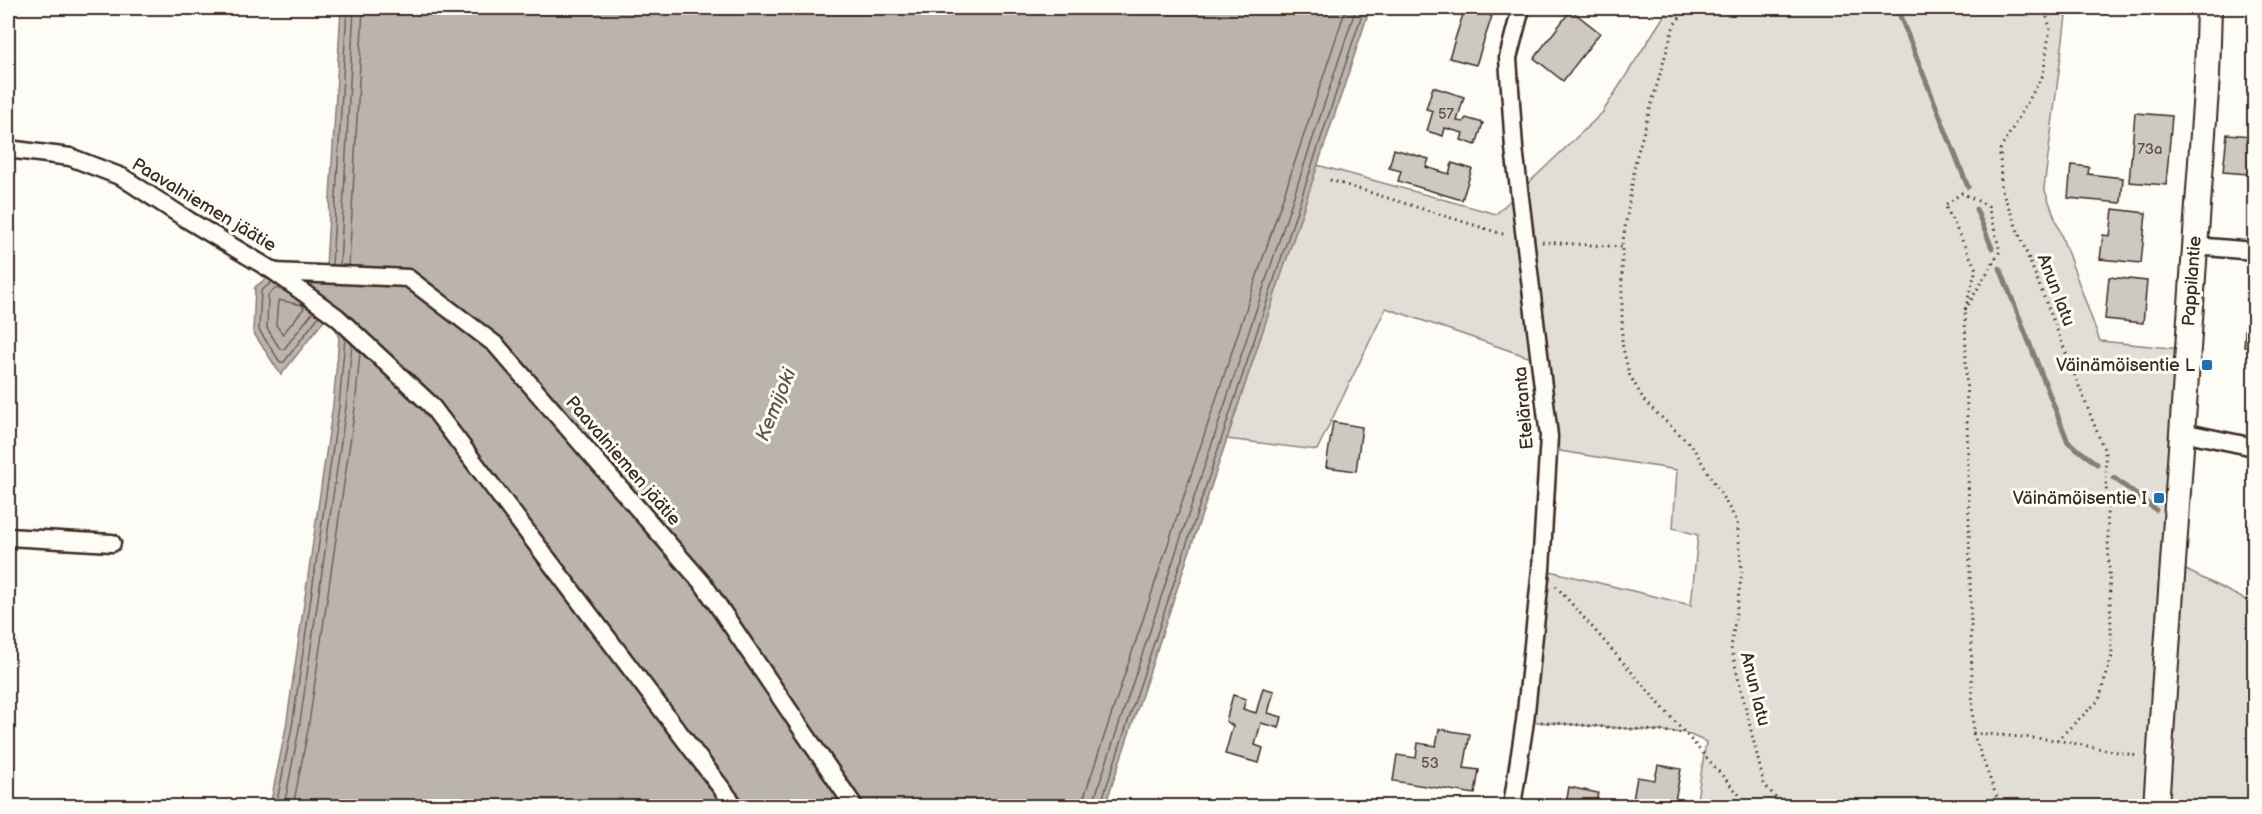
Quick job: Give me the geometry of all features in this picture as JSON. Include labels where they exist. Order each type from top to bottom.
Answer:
[{"type":"street","name":"Eteläranta","points":[[1512,807],[1525,721],[1541,569],[1549,436],[1514,148],[1508,57],[1521,8]]},
{"type":"street","name":"Pappilantie","points":[[2156,807],[2207,76],[2209,8]]},
{"type":"street","name":"Paavalniemen jäätie","points":[[8,149],[70,157],[122,177],[275,272],[337,317],[430,404],[735,807]]},
{"type":"street","points":[[2195,246],[2254,250]]},
{"type":"street","name":"Paavalniemen jäätie","points":[[275,272],[408,278],[496,345],[704,585],[854,807]]},
{"type":"street","points":[[2182,432],[2254,447]]},
{"type":"street","points":[[8,537],[112,543]]},
{"type":"path","name":"Anun latu","points":[[1687,8],[1674,25],[1636,159],[1622,247],[1622,344],[1629,374],[1645,402],[1692,446],[1737,521],[1742,572],[1731,648],[1764,784],[1783,807]]},
{"type":"path","name":"Anun latu","points":[[2044,8],[2050,28],[2043,75],[2000,150],[2001,188],[2105,452],[2112,656],[2100,700],[2057,740]]},
{"type":"path","points":[[1330,180],[1526,241],[1622,247]]},
{"type":"path","points":[[1965,310],[2000,251],[1988,206],[1962,193],[1945,205],[1976,269],[1965,310],[1973,733],[2000,807]]},
{"type":"path","points":[[1541,569],[1749,807]]},
{"type":"path","points":[[1525,721],[1686,733]]},
{"type":"path","points":[[1973,733],[2057,740],[2159,760]]},
{"type":"shaded area","points":[[1669,8],[2067,8],[2044,188],[2100,341],[2180,349],[2164,559],[2254,604],[2254,806],[1696,806],[1706,742],[1686,733],[1525,721],[1541,569],[1691,605],[1698,535],[1673,528],[1677,470],[1560,451],[1540,361],[1386,308],[1317,450],[1227,439],[1317,165],[1496,214],[1602,113]]},
{"type":"water","name":"Kemijoki","points":[[341,8],[1370,8],[1105,806],[270,806],[286,727],[333,405],[339,339],[335,325],[325,319],[281,375],[253,332],[255,287],[275,272],[287,279],[312,285],[326,267]]},
{"type":"building","points":[[1465,8],[1492,16],[1476,65],[1449,58]]},
{"type":"building","points":[[1571,10],[1600,33],[1563,81],[1534,58]]},
{"type":"building","points":[[1433,87],[1464,97],[1457,121],[1463,122],[1466,118],[1483,123],[1476,145],[1461,140],[1463,133],[1445,128],[1443,136],[1427,131],[1433,111],[1426,109]]},
{"type":"building","points":[[2135,113],[2172,116],[2166,185],[2129,182]]},
{"type":"building","points":[[2253,122],[2254,157],[2249,157],[2248,174],[2223,172],[2227,134],[2251,136]]},
{"type":"building","points":[[1394,149],[1429,159],[1426,167],[1449,174],[1452,163],[1472,169],[1462,200],[1398,181],[1401,171],[1389,168]]},
{"type":"building","points":[[2071,165],[2089,167],[2088,174],[2123,178],[2121,203],[2068,198]]},
{"type":"building","points":[[2113,209],[2146,213],[2141,263],[2100,259],[2103,235],[2110,236]]},
{"type":"building","points":[[2109,277],[2147,281],[2143,323],[2105,319]]},
{"type":"building","points":[[2247,303],[2254,304],[2254,347],[2244,347]]},
{"type":"building","points":[[1333,422],[1362,427],[1356,471],[1326,467]]},
{"type":"building","points":[[1263,688],[1274,691],[1268,713],[1282,717],[1279,728],[1261,723],[1255,745],[1263,748],[1259,763],[1225,754],[1233,726],[1226,721],[1233,695],[1246,699],[1243,709],[1256,713]]},
{"type":"building","points":[[1439,729],[1470,734],[1464,768],[1479,770],[1475,794],[1393,781],[1397,755],[1416,758],[1418,743],[1436,746]]},
{"type":"building","points":[[1658,765],[1681,769],[1674,806],[1650,806],[1650,803],[1633,800],[1637,777],[1655,780]]},
{"type":"building","points":[[1569,787],[1598,793],[1595,806],[1550,806],[1551,801],[1566,804]]},
{"type":"waterway","points":[[1897,8],[1968,187]]},
{"type":"waterway","points":[[1976,209],[1992,248]]},
{"type":"waterway","points":[[2000,268],[2068,442],[2097,464]]},
{"type":"waterway","points":[[2114,478],[2156,510]]},
{"type":"place","name":"Väinämöisentie L","points":[[2207,365]]},
{"type":"place","name":"Väinämöisentie I","points":[[2159,498]]}]
